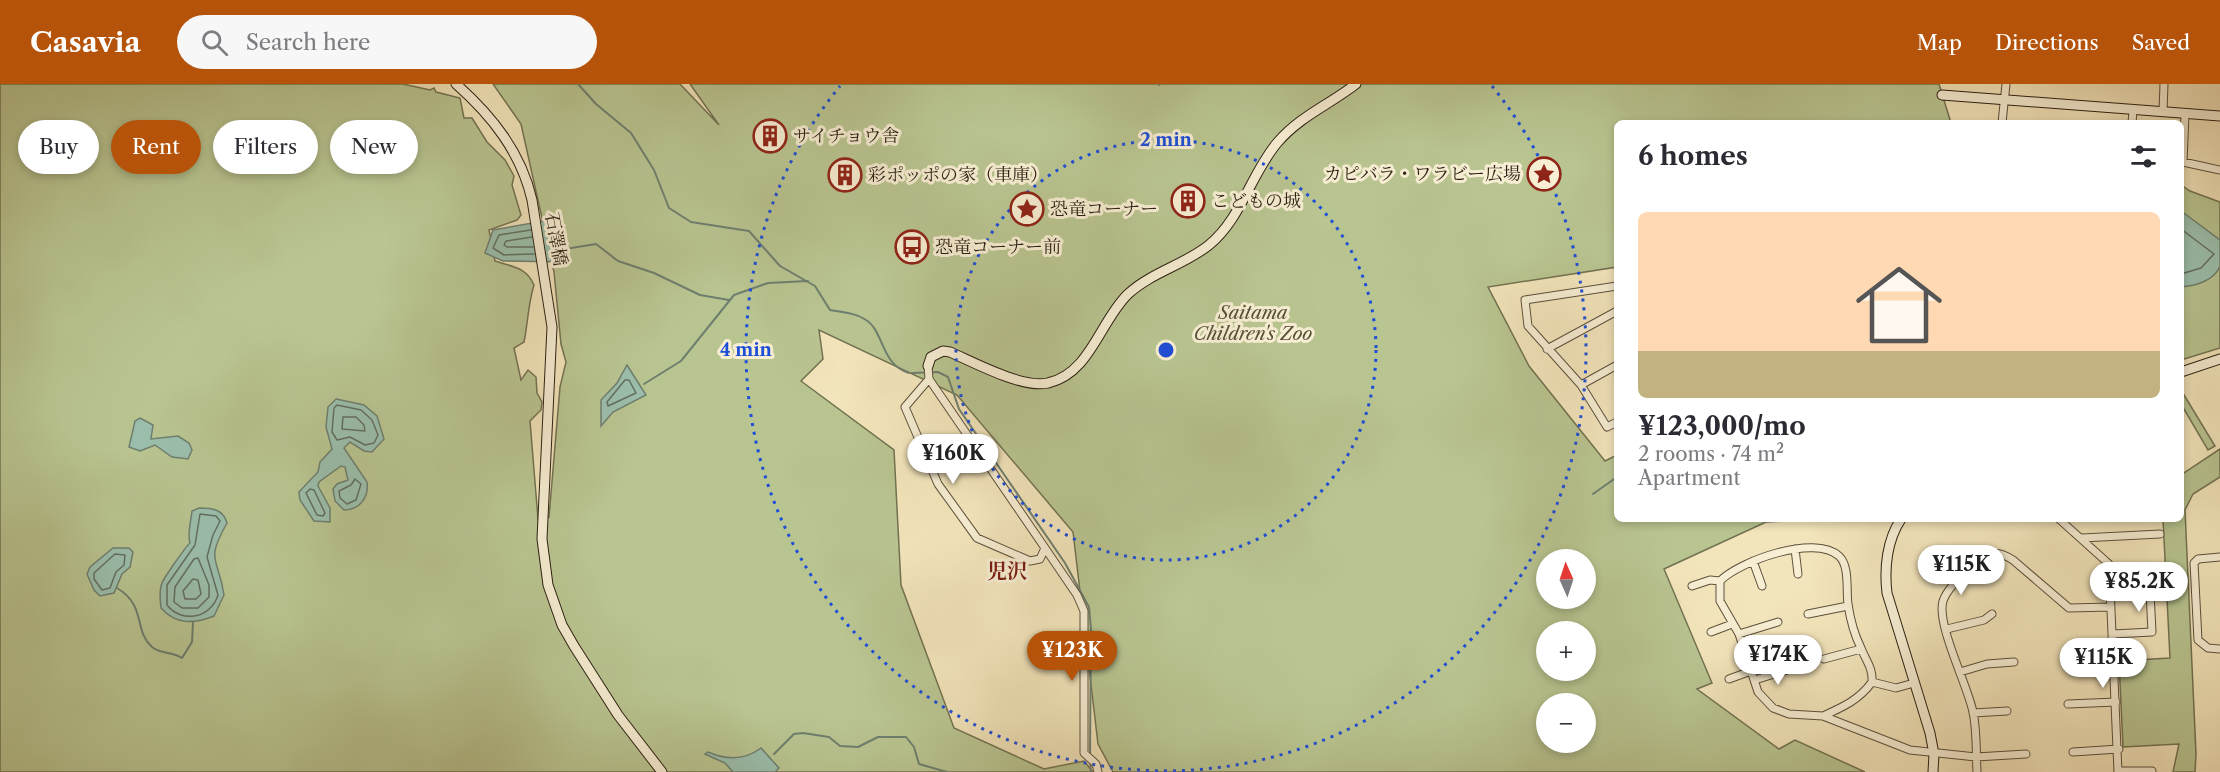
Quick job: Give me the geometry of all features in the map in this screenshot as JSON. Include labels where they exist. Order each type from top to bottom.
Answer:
[{"type":"street","name":"石澤橋","points":[[456,84],[490,116],[508,141],[528,183],[532,200],[552,327],[552,374],[542,539],[548,585],[562,625],[574,646],[618,715],[662,772]]},
{"type":"street","points":[[1045,548],[1040,559],[1030,561],[976,538],[960,512],[947,499],[938,484],[905,407],[929,374],[931,357],[943,351],[1022,382],[1045,384],[1069,374],[1081,362],[1126,296],[1151,276],[1210,244],[1238,209],[1275,145],[1297,122],[1356,84]]},
{"type":"street","points":[[2002,120],[2006,84]]},
{"type":"street","points":[[2163,112],[2164,84]]},
{"type":"street","points":[[1942,95],[2220,117]]},
{"type":"street","points":[[2132,120],[2133,111]]},
{"type":"street","points":[[2184,138],[2185,114]]},
{"type":"street","points":[[2184,162],[2220,169]]},
{"type":"street","points":[[1614,286],[1525,300],[1528,326],[1581,385],[1607,428],[1614,424]]},
{"type":"street","points":[[1547,349],[1614,313]]},
{"type":"street","points":[[2184,371],[2220,359]]},
{"type":"street","points":[[1581,385],[1614,367]]},
{"type":"street","points":[[929,374],[1077,595],[1084,611],[1084,753],[1093,762],[1098,772]]},
{"type":"street","points":[[1900,522],[1889,546],[1885,579],[1934,754],[1933,772]]},
{"type":"street","points":[[2063,522],[2109,564],[2119,749],[2118,772],[2152,771]]},
{"type":"street","points":[[2082,538],[2160,534]]},
{"type":"street","points":[[1796,549],[1798,574]]},
{"type":"street","points":[[1692,586],[1710,580],[1720,581],[1733,570],[1753,561],[1796,549],[1832,551],[1841,557],[1845,568],[1848,606],[1861,649],[1869,660],[1872,682],[1863,694],[1845,706],[1823,716]]},
{"type":"street","points":[[1977,772],[1973,713],[1942,610],[1948,592],[1981,557],[1995,552],[2013,560],[2069,608],[2111,607]]},
{"type":"street","points":[[2220,557],[2198,559],[2194,563],[2198,640],[2208,648],[2220,648]]},
{"type":"street","points":[[1753,561],[1762,586]]},
{"type":"street","points":[[1720,581],[1720,601],[1739,634],[1758,692],[1773,708],[1789,714],[1823,716],[1897,746],[1934,754],[1976,757],[2026,754]]},
{"type":"street","points":[[2111,594],[2150,592],[2151,602],[2152,632],[2113,634]]},
{"type":"street","points":[[1808,614],[1848,606]]},
{"type":"street","points":[[1947,629],[1984,620],[1992,614]]},
{"type":"street","points":[[1739,634],[1778,622]]},
{"type":"street","points":[[1711,632],[1732,624]]},
{"type":"street","points":[[1824,659],[1861,649]]},
{"type":"street","points":[[2065,657],[2114,655]]},
{"type":"street","points":[[1960,672],[1987,664],[2014,662]]},
{"type":"street","points":[[1755,680],[1793,668]]},
{"type":"street","points":[[1730,679],[1751,671]]},
{"type":"street","points":[[1872,682],[1896,688],[1914,683]]},
{"type":"street","points":[[2068,704],[2116,702]]},
{"type":"street","points":[[1973,713],[2007,711]]},
{"type":"street","points":[[2073,752],[2119,749]]},
{"type":"green space","name":"Saitama Children's Zoo","points":[[0,84],[403,84],[430,90],[434,88],[436,92],[460,98],[464,118],[472,118],[487,142],[505,160],[514,176],[512,185],[521,215],[517,220],[489,230],[495,261],[523,271],[534,285],[524,342],[514,348],[521,380],[528,370],[536,377],[537,393],[542,402],[541,410],[530,421],[538,519],[549,517],[560,387],[566,362],[561,344],[554,272],[521,124],[493,84],[680,84],[719,125],[690,84],[1939,84],[1950,120],[1614,120],[1614,267],[1488,287],[1529,366],[1605,461],[1614,456],[1614,522],[1766,522],[1664,569],[1712,683],[1697,689],[1779,749],[1795,740],[1865,772],[1113,772],[1098,744],[1073,532],[957,395],[819,330],[823,359],[801,381],[894,450],[901,585],[954,728],[1044,769],[1084,761],[1093,772],[0,772]]},
{"type":"green space","points":[[2184,187],[2220,202],[2220,348],[2184,359]]},
{"type":"green space","points":[[2184,395],[2215,446],[2208,450],[2184,409]]},
{"type":"green space","points":[[2220,449],[2220,477],[2193,494],[2185,510],[2196,754],[2195,772],[2173,772],[2179,744],[2123,747],[2119,661],[2170,658],[2163,522],[2184,522],[2184,473]]},
{"type":"water","points":[[2184,213],[2220,240],[2220,266],[2214,275],[2198,284],[2184,286]]},
{"type":"water","points":[[555,219],[562,262],[503,261],[485,253],[493,230]]},
{"type":"water","points":[[627,365],[646,395],[613,412],[601,426],[601,400],[617,383]]},
{"type":"water","points":[[336,399],[364,405],[377,416],[384,439],[372,452],[364,451],[350,442],[344,448],[367,482],[365,497],[355,508],[344,510],[335,501],[333,489],[337,484],[348,480],[345,467],[341,466],[319,482],[318,486],[330,508],[330,522],[314,521],[300,500],[299,492],[318,472],[320,462],[332,449],[326,427],[328,407]]},
{"type":"water","points":[[140,418],[153,425],[151,439],[178,436],[189,443],[192,450],[188,459],[172,457],[155,445],[140,451],[129,447],[135,421]]},
{"type":"water","points":[[199,508],[220,512],[227,523],[216,545],[215,553],[224,595],[214,616],[199,621],[179,620],[161,608],[160,589],[166,575],[190,543],[192,511]]},
{"type":"water","points":[[113,548],[129,548],[133,552],[130,567],[122,574],[114,593],[100,596],[94,590],[87,574],[90,567]]},
{"type":"water","points":[[761,748],[779,768],[775,772],[733,772],[725,763],[705,754],[708,752],[722,756],[742,757]]},
{"type":"waterway","points":[[578,84],[596,104],[631,133],[654,170],[669,208],[691,222],[749,231],[780,266],[815,286],[830,310],[858,316],[872,325],[893,363],[909,373]]},
{"type":"waterway","points":[[565,249],[596,244],[618,261],[654,273],[700,295],[729,300]]},
{"type":"waterway","points":[[644,384],[681,361],[734,295],[768,283],[808,281]]},
{"type":"waterway","points":[[912,373],[938,372],[948,377],[959,409],[1065,563],[1089,607],[1091,629],[1090,755]]},
{"type":"waterway","points":[[1593,494],[1614,479]]},
{"type":"waterway","points":[[117,588],[132,602],[146,640],[155,649],[182,658],[192,642],[193,622]]},
{"type":"waterway","points":[[774,754],[794,734],[829,737],[840,746],[858,747],[878,737],[906,737],[914,747],[919,764],[947,772]]},
{"type":"waterway","points":[[1090,761],[1091,772]]},
{"type":"place","name":"サイチョウ舎","points":[[770,136]]},
{"type":"place","name":"カピバラ・ワラビー広場","points":[[1544,174]]},
{"type":"place","name":"彩ポッポの家（車庫）","points":[[845,175]]},
{"type":"place","name":"こどもの城","points":[[1188,201]]},
{"type":"place","name":"恐竜コーナー","points":[[1027,209]]},
{"type":"place","name":"恐竜コーナー前","points":[[912,247]]},
{"type":"district","name":"児沢","points":[[1007,571]]}]
